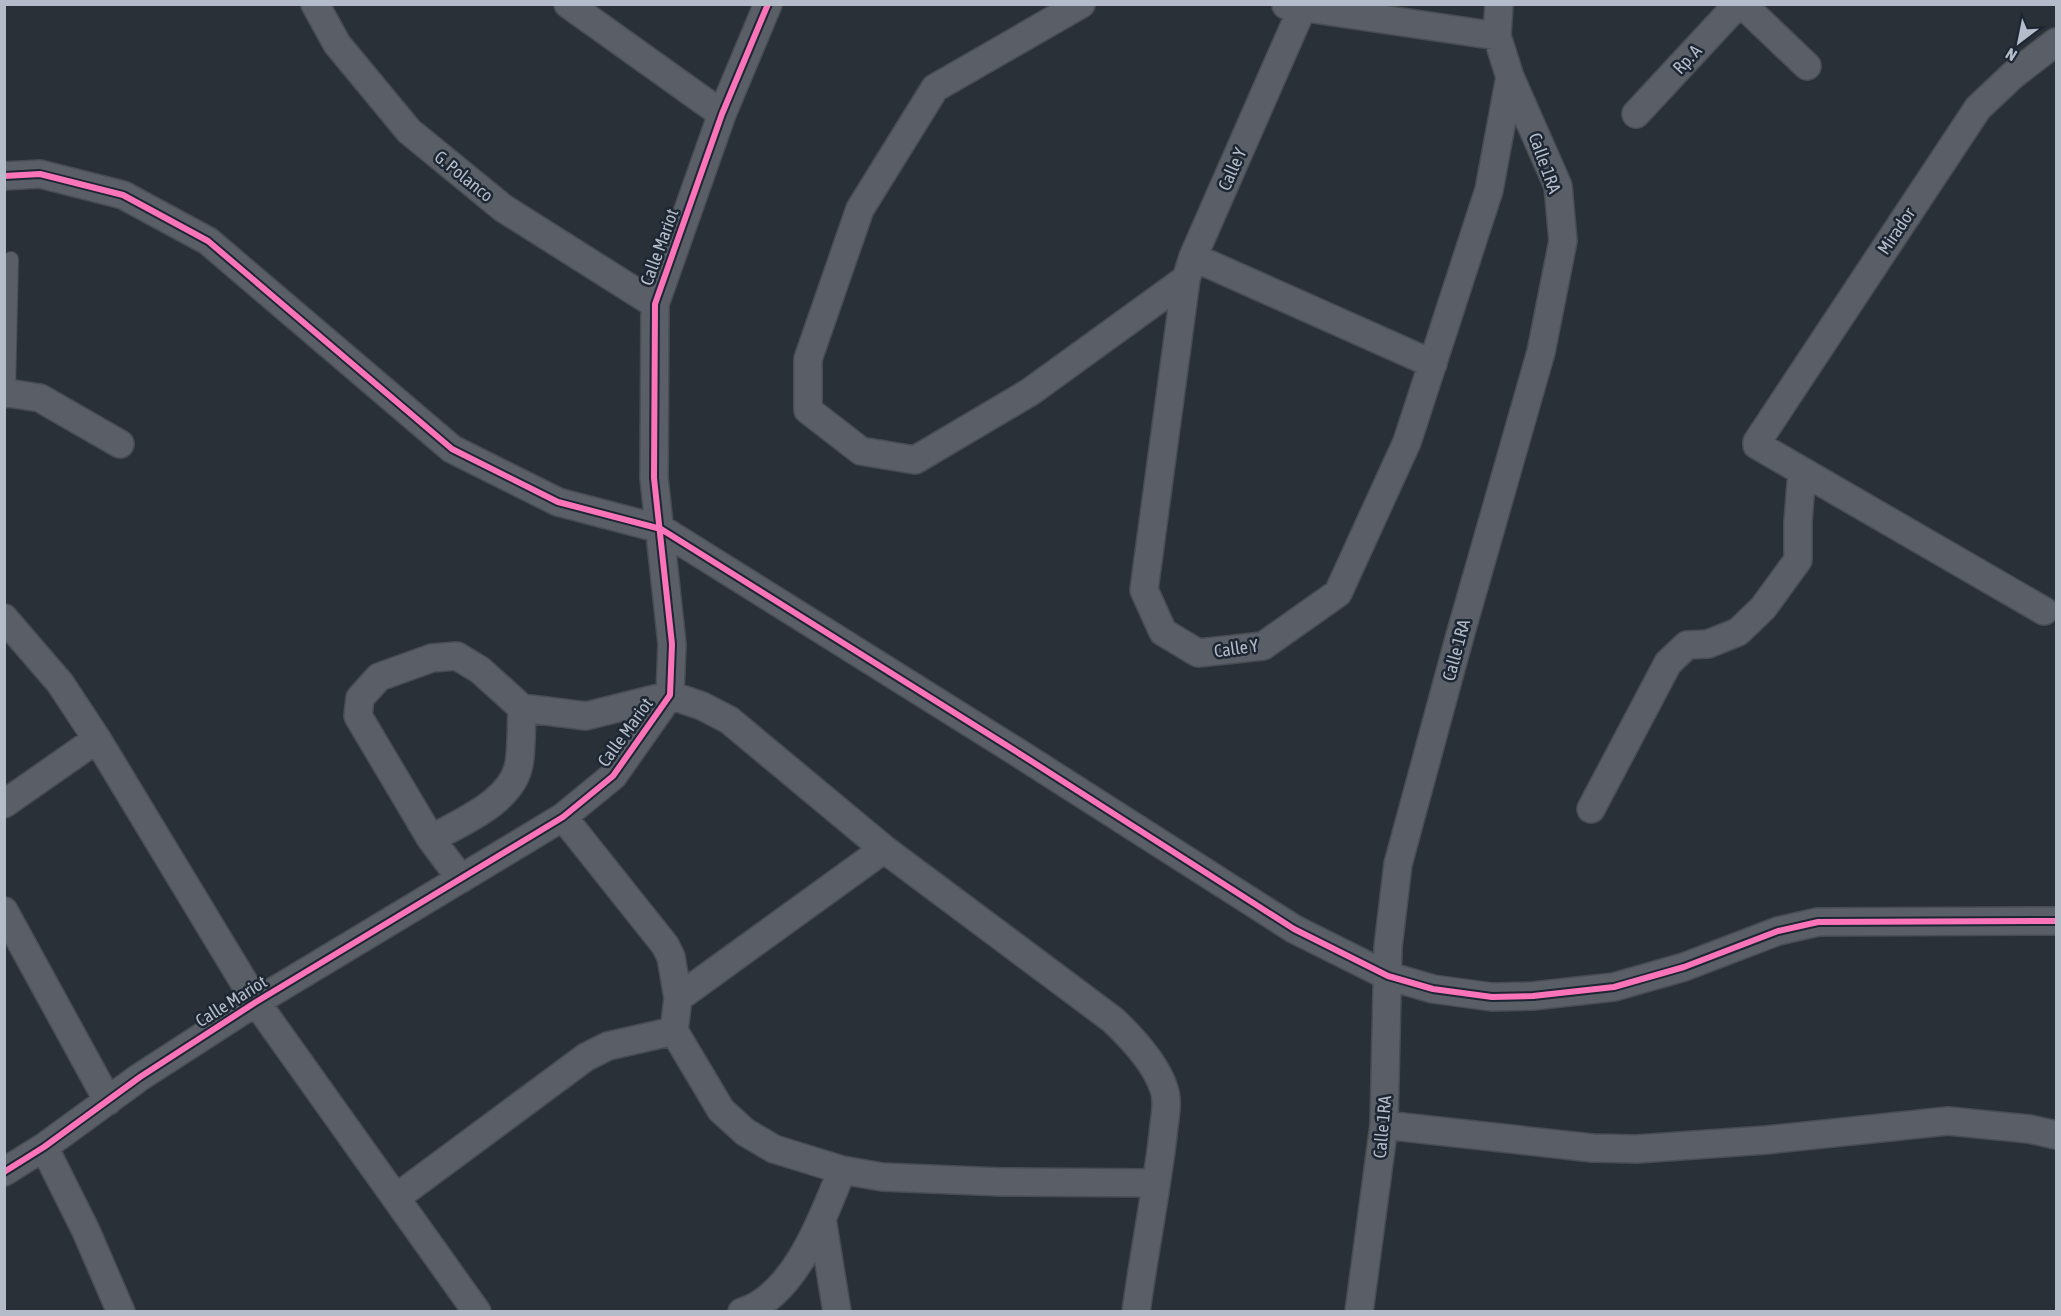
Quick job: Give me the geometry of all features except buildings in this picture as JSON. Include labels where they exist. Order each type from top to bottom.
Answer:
[{"type":"street","name":"G. Polanco","points":[[315,4],[337,44],[409,131],[503,208],[655,304]]},
{"type":"street","points":[[568,4],[722,114]]},
{"type":"street","name":"Calle Mariot","points":[[4,1172],[44,1147],[140,1077],[256,1002],[563,817],[613,776],[670,695],[672,644],[654,478],[655,304],[722,114],[768,4]]},
{"type":"street","points":[[1082,4],[935,88],[860,209],[808,359],[808,410],[861,451],[915,460],[1030,392],[1190,268],[1433,364]]},
{"type":"street","name":"Calle 1RA","points":[[1359,1311],[1384,1125],[1388,947],[1398,864],[1541,352],[1563,241],[1558,186],[1510,77],[1497,36],[1499,4]]},
{"type":"street","points":[[1740,4],[1807,66]]},
{"type":"street","name":"Rp. A","points":[[1636,114],[1740,4]]},
{"type":"street","points":[[1297,6],[1497,36]]},
{"type":"street","name":"Calle Y","points":[[1297,6],[1190,268],[1144,590],[1163,632],[1198,653],[1263,646],[1338,593],[1407,442],[1489,190],[1510,77]]},
{"type":"street","name":"Mirador","points":[[1802,471],[1757,445],[1757,439],[1974,114],[1987,98],[2013,75],[2056,42]]},
{"type":"street","points":[[4,176],[40,174],[123,195],[208,241],[452,448],[558,502],[661,529],[1294,929],[1388,976],[1433,989],[1492,997],[1533,996],[1614,987],[1684,967],[1778,931],[1818,922],[2056,921]]},
{"type":"street","points":[[6,394],[40,398],[120,444]]},
{"type":"street","points":[[1591,808],[1668,663],[1687,645],[1708,644],[1738,632],[1763,608],[1798,560],[1802,471],[2044,611]]},
{"type":"street","points":[[4,618],[60,682],[98,739],[256,1002],[477,1311]]},
{"type":"street","points":[[461,879],[431,839],[358,716],[360,698],[379,677],[432,658],[457,656],[480,670],[522,708],[586,716],[670,695],[709,709],[729,720],[884,849],[1113,1020],[1137,1045],[1159,1077],[1165,1090],[1166,1103],[1136,1311]]},
{"type":"street","points":[[431,839],[491,806],[510,785],[519,765],[522,708]]},
{"type":"street","points":[[4,804],[98,739]]},
{"type":"street","points":[[563,817],[665,945],[673,963],[678,998],[674,1031],[721,1110],[746,1132],[774,1149],[842,1170],[882,1177],[1002,1182],[1156,1183]]},
{"type":"street","points":[[678,998],[884,849]]},
{"type":"street","points":[[4,910],[12,943],[108,1101]]},
{"type":"street","points":[[397,1197],[586,1058],[608,1046],[674,1031]]},
{"type":"street","points":[[1384,1125],[1592,1148],[1637,1149],[1766,1140],[1948,1121],[2029,1129],[2056,1135]]},
{"type":"street","points":[[44,1147],[86,1231],[121,1311]]},
{"type":"street","points":[[742,1311],[766,1299],[782,1284],[802,1257],[822,1219],[842,1170]]},
{"type":"street","points":[[822,1219],[837,1311]]},
{"type":"lane","points":[[6,394],[11,259]]},
{"type":"cycle path","points":[[4,1172],[44,1147],[140,1077],[256,1002],[563,817],[613,776],[670,695],[672,644],[654,478],[655,304],[722,114],[768,4]]},
{"type":"cycle path","points":[[4,176],[40,174],[123,195],[208,241],[452,449],[558,502],[661,529],[1294,929],[1388,976],[1433,989],[1492,997],[1533,996],[1614,987],[1684,967],[1778,931],[1818,922],[2056,921]]}]
